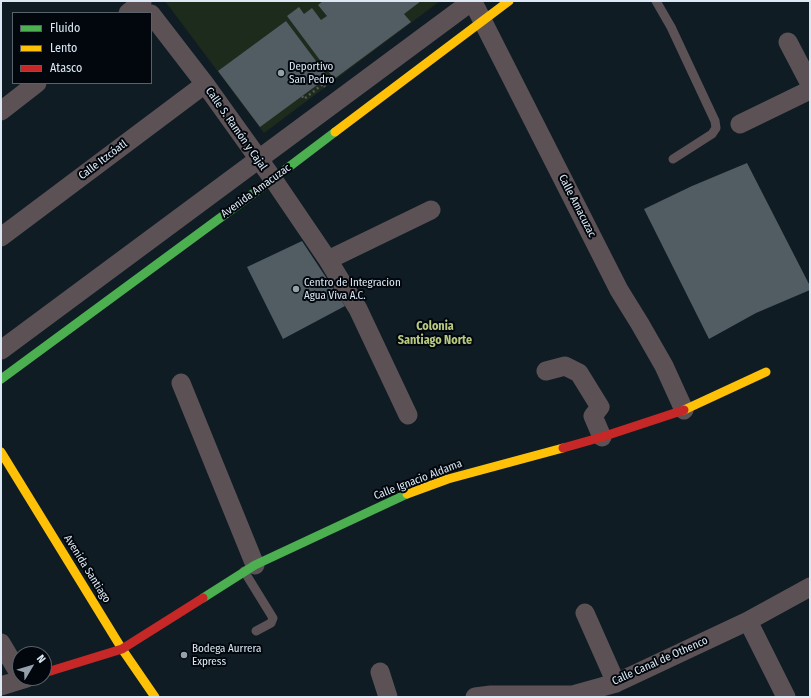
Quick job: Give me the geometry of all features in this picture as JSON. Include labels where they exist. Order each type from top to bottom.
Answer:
[{"type":"street","name":"Calle Amacuzac","points":[[473,1],[619,290],[664,366],[684,410]]},
{"type":"street","name":"Avenida Amacuzac","points":[[1,350],[473,1]]},
{"type":"street","name":"Avenida Amacuzac","points":[[1,379],[273,179],[509,1]]},
{"type":"street","name":"Calle S. Ramón y Cajal","points":[[152,20],[204,84],[273,179],[328,260],[358,309],[408,415]]},
{"type":"street","points":[[788,42],[810,84]]},
{"type":"street","points":[[1,111],[36,84]]},
{"type":"street","name":"Calle Itzcóatl","points":[[1,236],[204,84]]},
{"type":"street","points":[[740,124],[810,90]]},
{"type":"street","points":[[328,260],[431,210]]},
{"type":"street","points":[[546,371],[565,366],[579,373],[600,407],[593,416],[602,437]]},
{"type":"street","name":"Calle Ignacio Aldama","points":[[52,671],[122,649],[250,568],[402,496],[448,478],[602,437],[684,410],[766,372]]},
{"type":"street","points":[[181,383],[250,568]]},
{"type":"street","name":"Avenida Santiago","points":[[1,452],[122,649],[155,697]]},
{"type":"street","name":"Calle Canal de Othenco","points":[[475,697],[491,695],[573,695],[616,683],[748,621],[810,587]]},
{"type":"street","points":[[585,613],[616,683]]},
{"type":"street","points":[[748,621],[786,697]]},
{"type":"street","points":[[1,643],[12,660]]},
{"type":"street","points":[[380,672],[388,697]]},
{"type":"street","points":[[1,686],[12,682]]},
{"type":"lane","points":[[656,1],[674,33],[715,121],[716,128],[712,134],[673,159]]},
{"type":"lane","points":[[250,568],[273,618],[272,623],[256,631]]},
{"type":"path","points":[[302,96],[304,99],[323,84],[325,86]]},
{"type":"green space","name":"Deportivo San Pedro","points":[[165,1],[440,1],[264,133]]},
{"type":"building","points":[[323,1],[421,1],[404,14],[411,22],[334,79],[287,16],[299,7],[304,14],[312,8],[321,20],[327,16],[318,5]]},
{"type":"building","points":[[286,21],[328,77],[260,127],[218,71]]},
{"type":"building","points":[[747,163],[810,286],[810,290],[756,313],[709,339],[644,209],[692,186]]},
{"type":"building","name":"Centro de Integracion Agua Viva A.C.","points":[[302,241],[345,306],[283,339],[247,267]]},
{"type":"traffic: fast","points":[[1,379],[335,132]]},
{"type":"traffic: fast","points":[[203,598],[255,565],[407,494]]},
{"type":"traffic: slow","points":[[335,132],[509,1]]},
{"type":"traffic: slow","points":[[684,410],[766,372]]},
{"type":"traffic: slow","points":[[407,494],[448,479],[563,448]]},
{"type":"traffic: slow","points":[[1,452],[122,649],[155,697]]},
{"type":"traffic: jam","points":[[563,448],[684,410]]},
{"type":"traffic: jam","points":[[52,671],[122,649],[203,598]]},
{"type":"place","name":"Deportivo San Pedro","points":[[281,73]]},
{"type":"place","name":"Centro de Integracion Agua Viva A.C.","points":[[296,289]]},
{"type":"place","name":"Bodega Aurrera Express","points":[[184,655]]},
{"type":"district","name":"Colonia Santiago Norte","points":[[435,334]]}]
